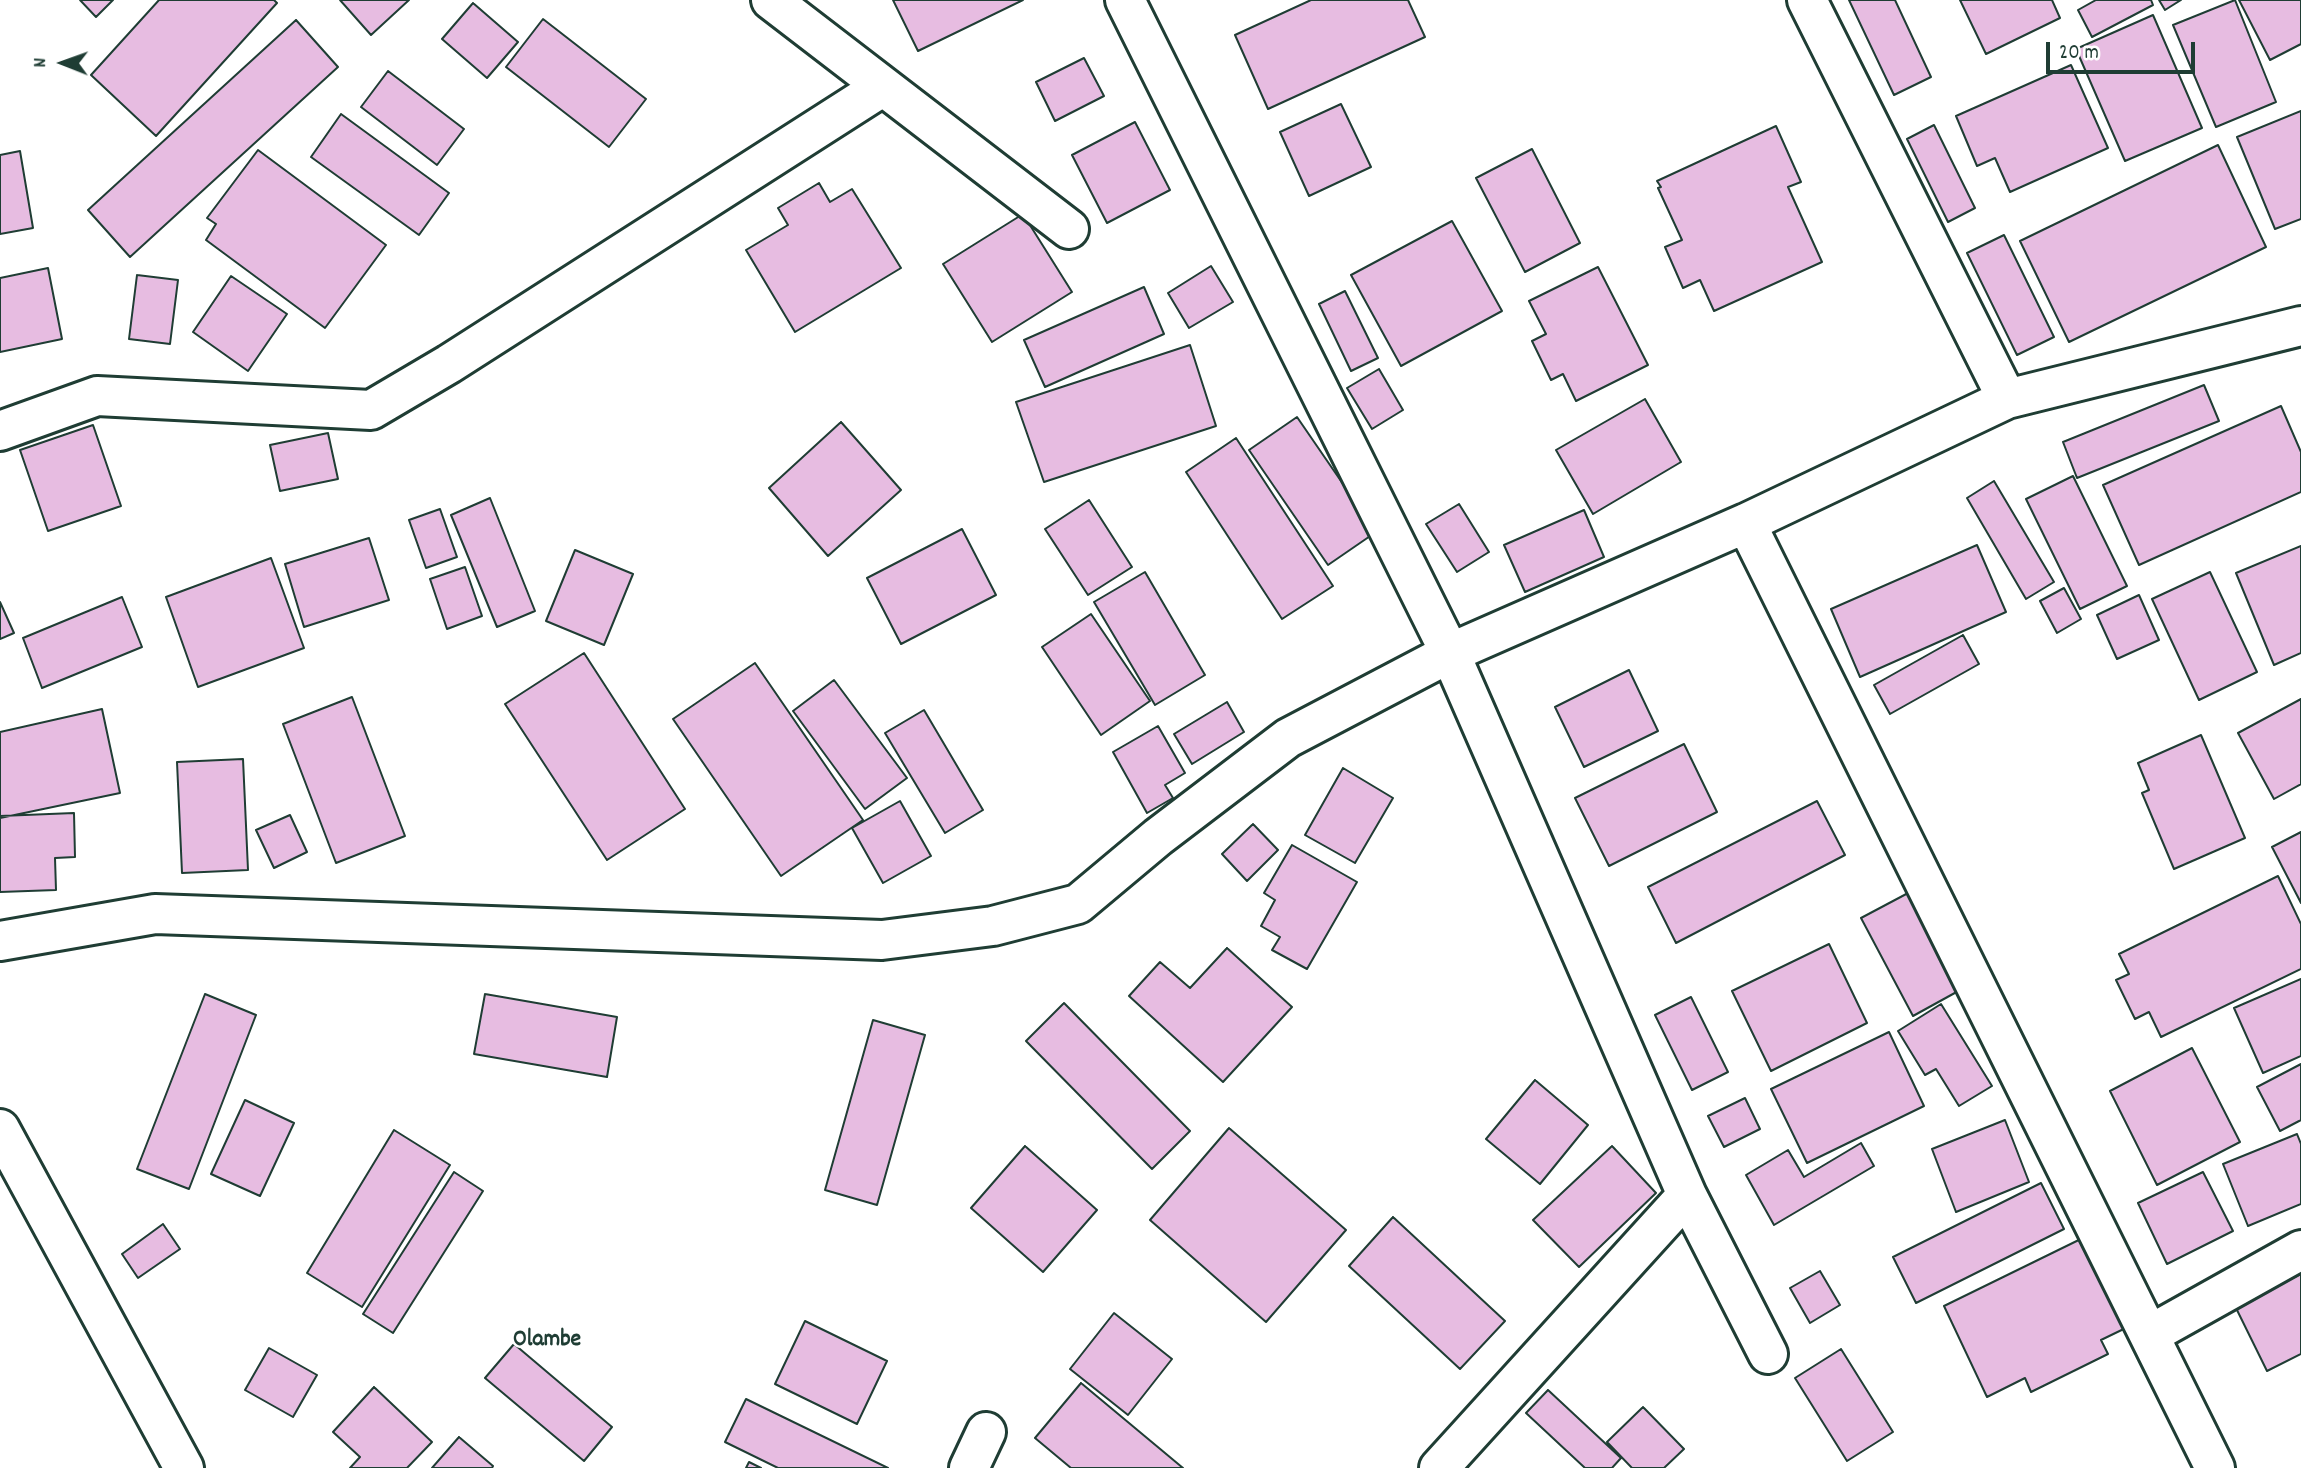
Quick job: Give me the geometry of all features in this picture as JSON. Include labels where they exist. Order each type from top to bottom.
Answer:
[{"type":"street","points":[[771,0],[1069,229]]},
{"type":"street","points":[[1125,0],[1450,653],[1687,1195],[1768,1354]]},
{"type":"street","points":[[1807,0],[2007,399]]},
{"type":"street","points":[[0,431],[97,396],[371,410],[449,364],[883,87]]},
{"type":"street","points":[[0,941],[155,915],[882,940],[993,926],[1078,904],[1158,837],[1289,737],[1450,653],[1746,523],[2007,399],[2301,326]]},
{"type":"street","points":[[1746,523],[2216,1468]]},
{"type":"street","points":[[0,1129],[184,1468]]},
{"type":"street","points":[[1440,1468],[1687,1195]]},
{"type":"street","points":[[2149,1335],[2301,1250]]},
{"type":"street","points":[[969,1468],[986,1432]]},
{"type":"building","points":[[80,0],[113,0],[96,17]]},
{"type":"building","points":[[159,0],[274,0],[277,3],[156,136],[91,75]]},
{"type":"building","points":[[340,0],[409,0],[371,35]]},
{"type":"building","points":[[893,0],[1023,0],[918,51]]},
{"type":"building","points":[[1311,0],[1408,0],[1425,37],[1268,109],[1235,35]]},
{"type":"building","points":[[1849,0],[1895,0],[1931,77],[1894,95]]},
{"type":"building","points":[[1960,0],[2052,0],[2060,18],[1986,54]]},
{"type":"building","points":[[2096,0],[2151,0],[2153,5],[2092,37],[2078,10]]},
{"type":"building","points":[[2159,0],[2181,0],[2165,10]]},
{"type":"building","points":[[2235,0],[2276,102],[2216,127],[2173,25]]},
{"type":"building","points":[[2239,0],[2301,0],[2301,44],[2270,60]]},
{"type":"building","points":[[473,3],[518,42],[487,78],[442,39]]},
{"type":"building","points":[[2153,15],[2202,128],[2125,161],[2076,49]]},
{"type":"building","points":[[543,19],[646,99],[609,147],[506,67]]},
{"type":"building","points":[[296,20],[338,67],[130,257],[88,210]]},
{"type":"building","points":[[1084,58],[1104,96],[1055,121],[1036,82]]},
{"type":"building","points":[[2071,65],[2108,148],[2010,192],[1995,158],[1977,166],[1956,116]]},
{"type":"building","points":[[388,71],[464,129],[437,165],[361,107]]},
{"type":"building","points":[[1341,104],[1371,167],[1309,196],[1280,132]]},
{"type":"building","points":[[2301,111],[2301,219],[2275,229],[2237,137]]},
{"type":"building","points":[[341,114],[449,193],[419,235],[311,157]]},
{"type":"building","points":[[1135,122],[1170,190],[1107,223],[1072,155]]},
{"type":"building","points":[[1934,125],[1975,208],[1948,222],[1907,139]]},
{"type":"building","points":[[1776,126],[1801,182],[1788,187],[1822,262],[1714,311],[1700,280],[1683,288],[1665,247],[1682,240],[1657,181]]},
{"type":"building","points":[[2218,145],[2266,247],[2069,342],[2020,241]]},
{"type":"building","points":[[1532,149],[1580,243],[1525,272],[1476,178]]},
{"type":"building","points":[[258,150],[386,245],[325,328],[206,240],[216,224],[207,218]]},
{"type":"building","points":[[20,151],[33,228],[0,234],[0,155]]},
{"type":"building","points":[[819,183],[830,202],[852,189],[901,268],[795,332],[746,250],[788,225],[778,208]]},
{"type":"building","points":[[1023,214],[1072,292],[992,342],[943,264]]},
{"type":"building","points":[[1452,221],[1502,311],[1401,366],[1351,275]]},
{"type":"building","points":[[2004,235],[2054,337],[2017,355],[1967,253]]},
{"type":"building","points":[[1211,266],[1233,302],[1189,328],[1168,293]]},
{"type":"building","points":[[1598,267],[1648,365],[1576,401],[1563,374],[1551,380],[1532,341],[1546,334],[1529,301]]},
{"type":"building","points":[[48,268],[62,339],[0,352],[0,278]]},
{"type":"building","points":[[137,275],[178,280],[170,344],[129,339]]},
{"type":"building","points":[[231,276],[287,314],[248,371],[193,332]]},
{"type":"building","points":[[1144,287],[1164,334],[1045,387],[1024,340]]},
{"type":"building","points":[[1345,291],[1378,358],[1351,371],[1319,304]]},
{"type":"building","points":[[1190,345],[1216,426],[1044,482],[1016,402]]},
{"type":"building","points":[[1379,369],[1403,410],[1372,429],[1347,388]]},
{"type":"building","points":[[2204,385],[2219,421],[2077,478],[2063,442]]},
{"type":"building","points":[[1645,399],[1681,462],[1593,514],[1556,450]]},
{"type":"building","points":[[2281,406],[2301,452],[2301,492],[2139,565],[2103,485]]},
{"type":"building","points":[[1297,417],[1376,532],[1328,565],[1249,450]]},
{"type":"building","points":[[841,422],[901,490],[828,556],[769,488]]},
{"type":"building","points":[[93,425],[121,506],[48,531],[20,450]]},
{"type":"building","points":[[328,433],[338,479],[280,491],[270,445]]},
{"type":"building","points":[[1236,438],[1333,586],[1282,619],[1186,472]]},
{"type":"building","points":[[2073,476],[2127,586],[2080,609],[2026,499]]},
{"type":"building","points":[[1994,481],[2054,582],[2026,599],[1967,498]]},
{"type":"building","points":[[490,498],[535,611],[497,627],[451,515]]},
{"type":"building","points":[[1089,500],[1132,567],[1088,595],[1045,529]]},
{"type":"building","points":[[1459,504],[1489,552],[1457,572],[1426,524]]},
{"type":"building","points":[[440,509],[457,557],[426,568],[409,520]]},
{"type":"building","points":[[1584,510],[1604,557],[1525,592],[1504,545]]},
{"type":"building","points":[[962,529],[996,595],[901,644],[867,578]]},
{"type":"building","points":[[369,538],[389,600],[304,627],[285,564]]},
{"type":"building","points":[[1977,545],[2006,612],[1860,677],[1831,609]]},
{"type":"building","points":[[2301,546],[2301,653],[2274,665],[2236,573]]},
{"type":"building","points":[[575,550],[633,574],[604,645],[546,621]]},
{"type":"building","points":[[271,558],[304,648],[198,687],[166,597]]},
{"type":"building","points":[[465,567],[482,616],[447,629],[430,579]]},
{"type":"building","points":[[1145,572],[1205,675],[1155,705],[1094,602]]},
{"type":"building","points":[[2210,572],[2257,672],[2199,700],[2152,599]]},
{"type":"building","points":[[2064,588],[2081,619],[2057,633],[2040,601]]},
{"type":"building","points":[[2139,595],[2159,640],[2117,659],[2097,615]]},
{"type":"building","points":[[122,597],[142,647],[42,688],[23,638]]},
{"type":"building","points":[[0,602],[14,633],[0,639]]},
{"type":"building","points":[[1091,614],[1150,701],[1101,735],[1042,647]]},
{"type":"building","points":[[1963,635],[1979,664],[1890,714],[1874,685]]},
{"type":"building","points":[[584,653],[685,809],[607,860],[505,704]]},
{"type":"building","points":[[755,663],[863,820],[781,876],[673,719]]},
{"type":"building","points":[[1629,670],[1658,731],[1584,767],[1555,707]]},
{"type":"building","points":[[834,680],[907,778],[865,809],[793,711]]},
{"type":"building","points":[[352,697],[405,836],[336,863],[283,724]]},
{"type":"building","points":[[2301,699],[2301,784],[2274,799],[2238,733]]},
{"type":"building","points":[[1227,702],[1244,732],[1192,764],[1174,734]]},
{"type":"building","points":[[102,709],[120,793],[0,818],[0,732]]},
{"type":"building","points":[[924,710],[983,810],[945,833],[885,733]]},
{"type":"building","points":[[1158,726],[1185,773],[1165,785],[1173,798],[1147,813],[1113,752]]},
{"type":"building","points":[[2201,735],[2245,838],[2174,869],[2142,793],[2149,790],[2138,763]]},
{"type":"building","points":[[1684,744],[1717,812],[1609,866],[1575,798]]},
{"type":"building","points":[[243,759],[248,870],[182,873],[177,762]]},
{"type":"building","points":[[1343,768],[1393,798],[1355,863],[1305,835]]},
{"type":"building","points":[[900,801],[931,856],[883,883],[852,828]]},
{"type":"building","points":[[1817,801],[1845,855],[1676,943],[1648,887]]},
{"type":"building","points":[[74,813],[75,857],[55,858],[56,890],[0,892],[0,816]]},
{"type":"building","points":[[290,815],[307,852],[274,868],[256,830]]},
{"type":"building","points":[[1253,824],[1278,850],[1247,881],[1222,854]]},
{"type":"building","points":[[2301,832],[2301,903],[2272,847]]},
{"type":"building","points":[[1292,845],[1357,882],[1307,969],[1272,950],[1280,937],[1261,926],[1275,900],[1264,893]]},
{"type":"building","points":[[2278,876],[2301,924],[2301,969],[2161,1037],[2149,1012],[2135,1019],[2116,980],[2129,974],[2119,954]]},
{"type":"building","points":[[1910,892],[1962,989],[1913,1016],[1861,918]]},
{"type":"building","points":[[1829,944],[1867,1023],[1771,1071],[1732,991]]},
{"type":"building","points":[[1227,948],[1292,1007],[1223,1082],[1129,996],[1160,962],[1190,988]]},
{"type":"building","points":[[2301,979],[2301,1056],[2263,1073],[2234,1008]]},
{"type":"building","points":[[205,994],[256,1015],[189,1189],[137,1169]]},
{"type":"building","points":[[485,994],[617,1017],[607,1077],[474,1054]]},
{"type":"building","points":[[1691,997],[1728,1072],[1692,1090],[1655,1015]]},
{"type":"building","points":[[1064,1003],[1190,1131],[1152,1169],[1026,1041]]},
{"type":"building","points":[[1941,1004],[1992,1086],[1959,1106],[1936,1069],[1925,1075],[1898,1031]]},
{"type":"building","points":[[873,1020],[925,1035],[877,1205],[825,1190]]},
{"type":"building","points":[[1889,1032],[1924,1106],[1807,1163],[1771,1089]]},
{"type":"building","points":[[2192,1048],[2240,1142],[2157,1185],[2110,1091]]},
{"type":"building","points":[[2301,1064],[2301,1120],[2280,1131],[2257,1087]]},
{"type":"building","points":[[1535,1080],[1588,1125],[1540,1184],[1486,1139]]},
{"type":"building","points":[[1745,1098],[1760,1129],[1724,1147],[1708,1116]]},
{"type":"building","points":[[245,1100],[294,1123],[260,1196],[211,1174]]},
{"type":"building","points":[[2005,1120],[2029,1182],[1956,1212],[1932,1149]]},
{"type":"building","points":[[1229,1128],[1346,1230],[1266,1322],[1150,1220]]},
{"type":"building","points":[[394,1130],[450,1165],[362,1307],[307,1273]]},
{"type":"building","points":[[2297,1134],[2301,1144],[2301,1204],[2248,1226],[2223,1164]]},
{"type":"building","points":[[1861,1143],[1874,1166],[1774,1225],[1746,1175],[1788,1150],[1804,1177]]},
{"type":"building","points":[[1025,1146],[1097,1210],[1043,1272],[971,1208]]},
{"type":"building","points":[[1612,1146],[1656,1193],[1579,1267],[1533,1220]]},
{"type":"building","points":[[454,1172],[483,1191],[393,1333],[363,1314]]},
{"type":"building","points":[[2203,1172],[2233,1231],[2167,1264],[2138,1203]]},
{"type":"building","points":[[2041,1183],[2064,1229],[1916,1303],[1893,1257]]},
{"type":"building","points":[[1393,1217],[1505,1321],[1460,1369],[1349,1266]]},
{"type":"building","points":[[163,1224],[180,1249],[138,1278],[122,1254]]},
{"type":"building","points":[[2091,1234],[2134,1324],[2101,1340],[2108,1354],[2031,1392],[2025,1378],[1987,1397],[1944,1306]]},
{"type":"building","points":[[1820,1271],[1840,1305],[1810,1323],[1790,1288]]},
{"type":"building","points":[[2301,1274],[2301,1354],[2267,1371],[2235,1306]]},
{"type":"building","points":[[1114,1313],[1172,1359],[1128,1415],[1070,1369]]},
{"type":"building","points":[[805,1321],[887,1361],[857,1424],[775,1384]]},
{"type":"building","points":[[514,1344],[612,1427],[584,1461],[485,1378]]},
{"type":"building","points":[[269,1348],[317,1375],[293,1417],[245,1390]]},
{"type":"building","points":[[1841,1349],[1893,1432],[1847,1461],[1795,1378]]},
{"type":"building","points":[[1081,1383],[1183,1468],[1071,1468],[1035,1438]]},
{"type":"building","points":[[374,1387],[432,1442],[407,1468],[350,1468],[360,1457],[333,1432]]},
{"type":"building","points":[[1548,1390],[1621,1458],[1612,1468],[1585,1468],[1526,1413]]},
{"type":"building","points":[[746,1399],[888,1468],[778,1468],[725,1442]]},
{"type":"building","points":[[1643,1407],[1684,1449],[1664,1468],[1632,1468],[1607,1442]]},
{"type":"building","points":[[459,1437],[493,1466],[492,1468],[432,1468]]},
{"type":"building","points":[[749,1462],[761,1468],[746,1468]]},
{"type":"district","name":"Olambe","points":[[547,1342]]}]
